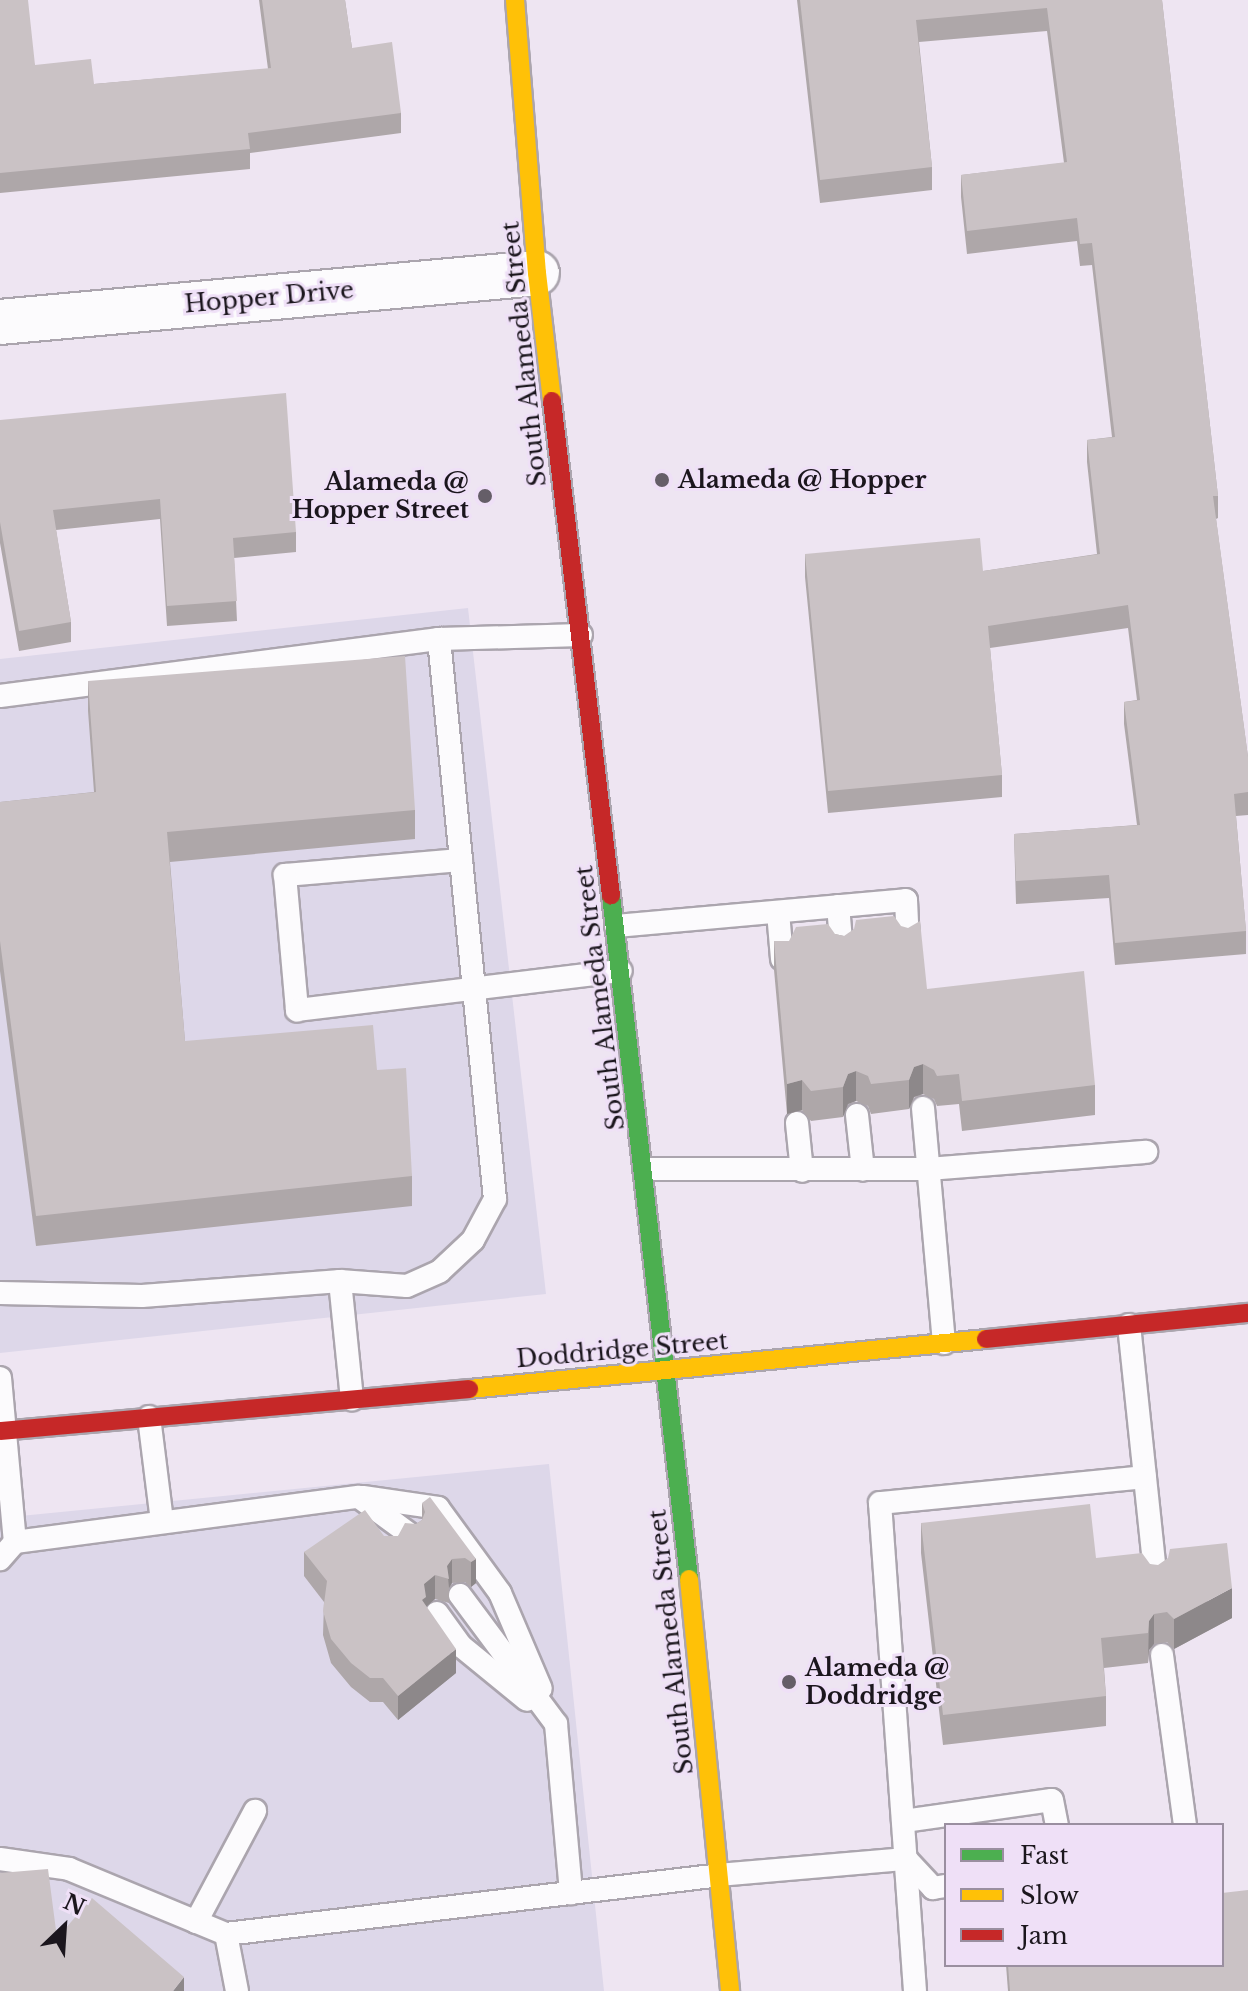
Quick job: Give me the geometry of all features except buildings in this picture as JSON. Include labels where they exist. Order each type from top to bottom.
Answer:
[{"type":"main road","name":"South Alameda Street","points":[[515,0],[537,273],[668,1371],[730,1991]]},
{"type":"main road","name":"Doddridge Street","points":[[3,1430],[668,1371],[1248,1313]]},
{"type":"street","name":"Hopper Drive","points":[[0,322],[537,273]]},
{"type":"lane","points":[[0,696],[439,639],[581,635]]},
{"type":"lane","points":[[0,1293],[142,1296],[340,1281],[407,1286],[440,1271],[473,1240],[495,1199],[439,639]]},
{"type":"lane","points":[[461,860],[285,875],[297,1010],[621,971]]},
{"type":"lane","points":[[616,926],[906,900],[908,944]]},
{"type":"lane","points":[[838,906],[842,952]]},
{"type":"lane","points":[[778,912],[782,959]]},
{"type":"lane","points":[[923,1108],[944,1343]]},
{"type":"lane","points":[[857,1115],[863,1170]]},
{"type":"lane","points":[[797,1123],[802,1171]]},
{"type":"lane","points":[[645,1169],[928,1169],[1146,1152]]},
{"type":"lane","points":[[340,1281],[352,1399]]},
{"type":"lane","points":[[1129,1325],[1156,1581]]},
{"type":"lane","points":[[0,1378],[15,1542]]},
{"type":"lane","points":[[149,1417],[162,1521]]},
{"type":"lane","points":[[915,1991],[880,1503],[1145,1477]]},
{"type":"lane","points":[[0,1559],[15,1542],[359,1497],[438,1508],[500,1593],[556,1724],[571,1893]]},
{"type":"lane","points":[[359,1497],[411,1535]]},
{"type":"lane","points":[[359,1497],[391,1548]]},
{"type":"lane","points":[[460,1595],[556,1724]]},
{"type":"lane","points":[[437,1613],[461,1646],[556,1724]]},
{"type":"lane","points":[[1162,1655],[1185,1823]]},
{"type":"lane","points":[[904,1821],[1052,1800],[1057,1823]]},
{"type":"lane","points":[[196,1922],[255,1811]]},
{"type":"lane","points":[[0,1859],[69,1869],[226,1934],[718,1875],[906,1859]]},
{"type":"lane","points":[[906,1859],[933,1888],[944,1886]]},
{"type":"lane","points":[[226,1934],[237,1991]]},
{"type":"shaded area","points":[[468,608],[546,1294],[0,1353],[0,659]]},
{"type":"shaded area","points":[[549,1464],[604,1991],[0,1991],[0,1518]]},
{"type":"traffic: fast","points":[[611,895],[689,1579]]},
{"type":"traffic: slow","points":[[515,0],[537,273],[552,401]]},
{"type":"traffic: slow","points":[[469,1389],[986,1339]]},
{"type":"traffic: slow","points":[[689,1579],[730,1991]]},
{"type":"traffic: jam","points":[[552,401],[611,895]]},
{"type":"traffic: jam","points":[[986,1339],[1248,1313]]},
{"type":"traffic: jam","points":[[0,1431],[469,1389]]},
{"type":"place","name":"Alameda @ Hopper","points":[[662,480]]},
{"type":"place","name":"Alameda @ Hopper Street","points":[[485,496]]},
{"type":"place","name":"Alameda @ Doddridge","points":[[789,1682]]}]
